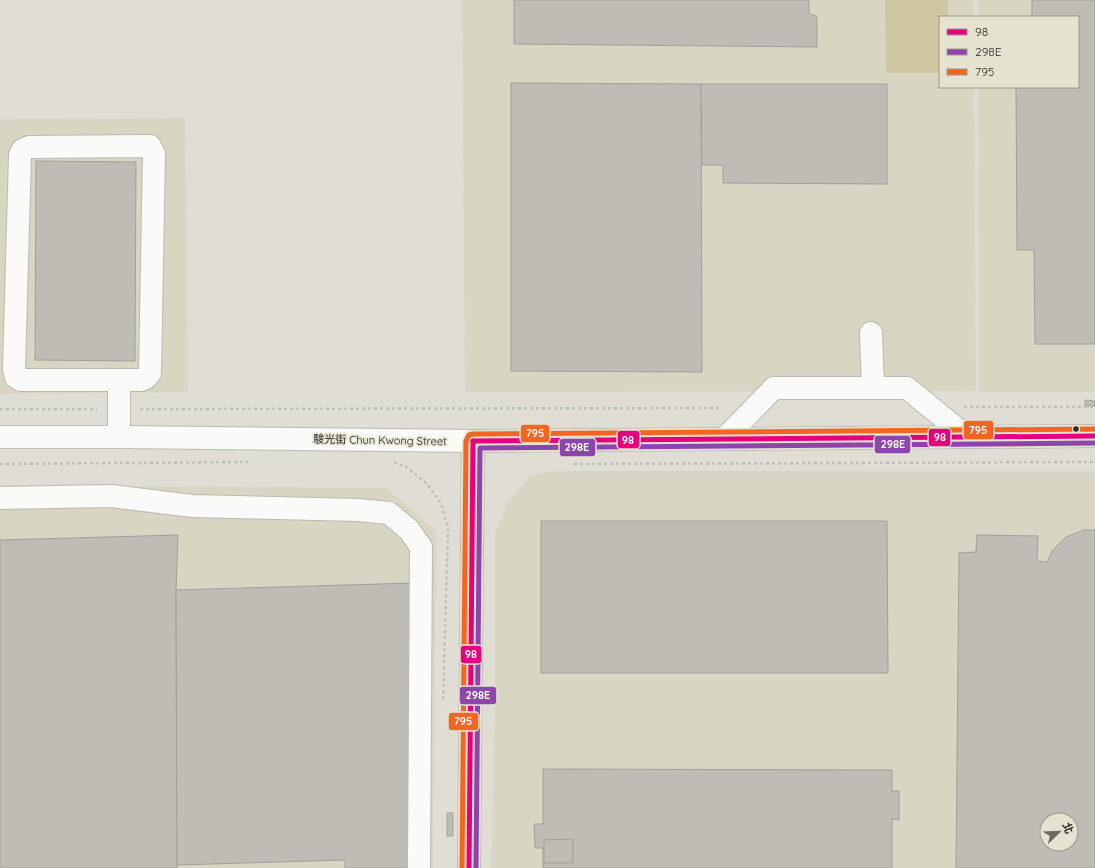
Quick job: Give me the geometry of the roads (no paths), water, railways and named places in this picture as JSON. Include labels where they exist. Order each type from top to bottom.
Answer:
[{"type":"street","points":[[29,146],[150,146],[152,148],[154,154],[150,373],[146,378],[141,380],[119,380],[21,380],[16,377],[14,369],[20,155],[22,150],[29,146]]},
{"type":"street","points":[[871,333],[873,388]]},
{"type":"street","points":[[119,380],[119,437]]},
{"type":"street","points":[[724,439],[774,388],[907,388],[967,438]]},
{"type":"street","name":"駿光街 Chun Kwong Street","points":[[0,437],[473,441],[1095,436]]},
{"type":"street","points":[[469,868],[473,441]]},
{"type":"street","points":[[0,498],[112,496],[192,506],[359,510],[389,513],[409,530],[421,548],[419,868]]}]
